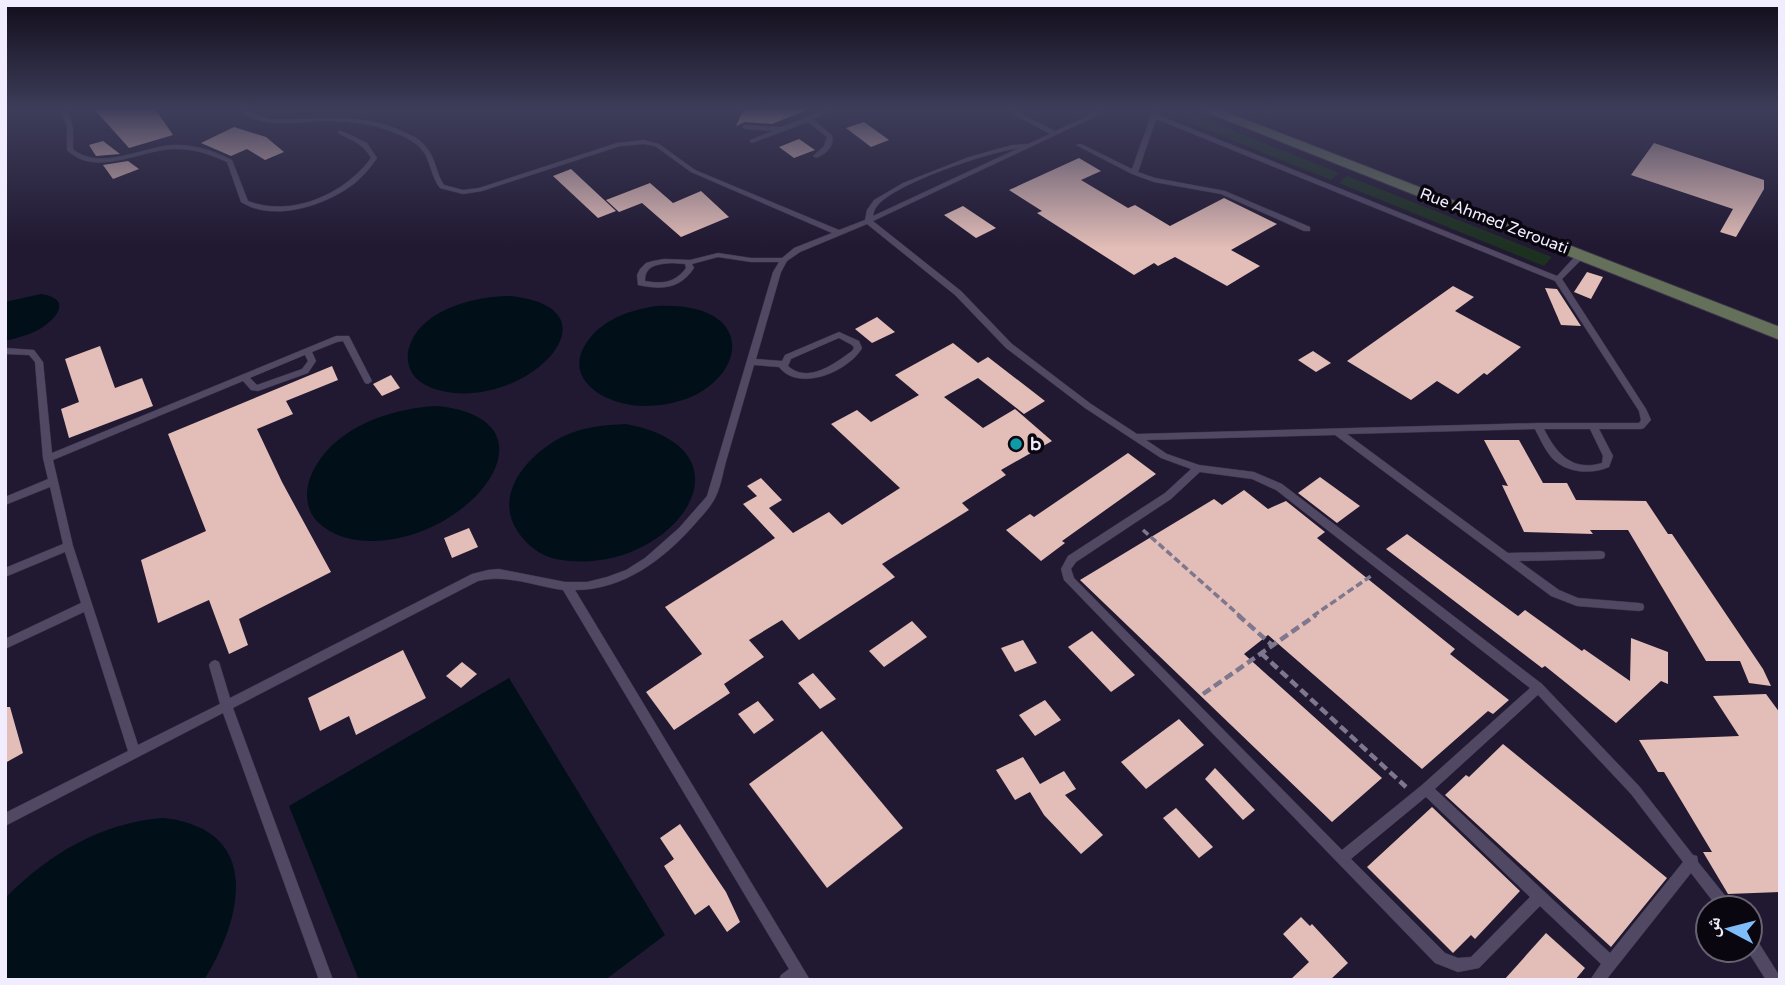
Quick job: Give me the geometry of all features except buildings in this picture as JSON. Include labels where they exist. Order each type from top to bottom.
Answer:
[{"type":"main road","name":"Rue Ahmed Zerouati","points":[[1326,156],[1780,334]]},
{"type":"main road","points":[[1351,156],[1780,322]]},
{"type":"lane","points":[[75,156],[98,161],[122,156]]},
{"type":"lane","points":[[214,156],[230,161],[245,202],[261,209],[286,208],[339,190],[360,177],[373,156]]},
{"type":"lane","points":[[428,156],[442,187],[463,192],[480,190],[583,156]]},
{"type":"lane","points":[[670,156],[693,171],[839,233]]},
{"type":"lane","points":[[868,221],[873,207],[894,191],[973,156]]},
{"type":"lane","points":[[5,820],[476,577],[499,571],[566,587],[590,586],[612,580],[641,566],[666,549],[711,497],[777,272],[784,260],[797,250],[868,221],[1009,156]]},
{"type":"lane","points":[[1101,156],[1134,173],[1177,185],[1223,192],[1307,229]]},
{"type":"lane","points":[[1134,173],[1140,156]]},
{"type":"lane","points":[[1135,437],[1538,426],[1636,428],[1644,424],[1645,416],[1558,279],[1259,156]]},
{"type":"lane","points":[[868,221],[958,293],[1009,346],[1088,406],[1164,456],[1198,468],[1241,473],[1279,487],[1538,688],[1635,790],[1716,894]]},
{"type":"lane","points":[[688,263],[690,268],[687,274],[672,283],[653,286],[641,283],[640,277],[650,265],[669,259],[688,263],[722,255],[750,260],[784,260]]},
{"type":"lane","points":[[1558,279],[1581,255]]},
{"type":"lane","points":[[839,335],[846,336],[858,348],[853,355],[808,377],[790,375],[783,364],[788,357],[839,335]]},
{"type":"lane","points":[[48,458],[336,339],[346,338],[368,381]]},
{"type":"lane","points":[[5,351],[22,350],[37,356],[48,458],[68,546],[134,752]]},
{"type":"lane","points":[[245,377],[254,388],[258,388],[305,371],[312,361],[307,351]]},
{"type":"lane","points":[[752,362],[783,364]]},
{"type":"lane","points":[[1538,426],[1560,462],[1572,467],[1595,469],[1606,465],[1608,456],[1593,427]]},
{"type":"lane","points":[[1335,431],[1505,557],[1566,598],[1589,604],[1639,607]]},
{"type":"lane","points":[[1198,468],[1177,490],[1072,559],[1067,574],[1432,951],[1448,963],[1466,965],[1480,958],[1540,895]]},
{"type":"lane","points":[[5,501],[54,481]]},
{"type":"lane","points":[[5,573],[68,546]]},
{"type":"lane","points":[[1505,557],[1600,555]]},
{"type":"lane","points":[[566,587],[795,977]]},
{"type":"lane","points":[[5,644],[86,606]]},
{"type":"lane","points":[[215,664],[226,706],[326,980]]},
{"type":"lane","points":[[1342,859],[1421,793],[1538,688]]},
{"type":"lane","points":[[1421,793],[1540,895],[1611,963]]},
{"type":"lane","points":[[1597,980],[1692,862]]},
{"type":"lane","points":[[1764,964],[1774,980]]},
{"type":"path","points":[[1132,521],[1272,645]]},
{"type":"path","points":[[1190,703],[1383,568]]},
{"type":"path","points":[[1261,653],[1421,793]]},
{"type":"green space","points":[[1272,156],[1296,156],[1339,173],[1331,180]]},
{"type":"green space","points":[[1347,176],[1552,257],[1544,266],[1339,183]]},
{"type":"shaded area","points":[[41,294],[57,300],[59,310],[56,315],[38,330],[5,341],[5,302]]},
{"type":"shaded area","points":[[510,296],[543,304],[559,317],[562,334],[554,352],[536,369],[512,383],[484,392],[443,391],[428,386],[415,377],[409,365],[408,352],[413,338],[422,326],[449,308],[480,299]]},
{"type":"shaded area","points":[[656,306],[694,309],[718,319],[730,335],[731,354],[722,373],[704,390],[678,402],[630,405],[602,395],[583,378],[579,366],[581,353],[590,338],[604,325],[620,316]]},
{"type":"shaded area","points":[[438,406],[477,417],[496,435],[498,458],[486,484],[463,507],[432,527],[396,539],[351,539],[329,530],[315,519],[308,504],[308,483],[319,461],[331,446],[363,424],[381,417],[400,411]]},
{"type":"shaded area","points":[[626,424],[668,438],[690,460],[695,484],[685,510],[664,533],[633,551],[596,561],[556,559],[534,549],[518,532],[511,518],[509,503],[518,476],[538,453],[564,436],[586,429]]},
{"type":"shaded area","points":[[509,678],[665,935],[605,980],[359,980],[289,806]]},
{"type":"shaded area","points":[[163,818],[195,826],[217,839],[230,857],[236,880],[235,904],[228,930],[204,980],[5,980],[5,898],[39,868],[77,843],[118,826]]},
{"type":"place","name":"b","points":[[1016,444]]}]
